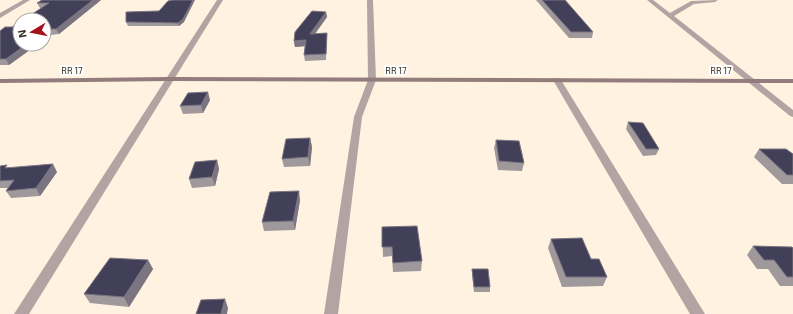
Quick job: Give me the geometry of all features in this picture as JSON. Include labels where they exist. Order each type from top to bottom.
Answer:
[{"type":"main road","name":"RR 17","points":[[0,81],[169,79],[793,81]]},
{"type":"street","points":[[0,16],[27,0]]},
{"type":"street","points":[[21,314],[220,0]]},
{"type":"street","points":[[331,314],[358,117],[372,80],[370,0]]},
{"type":"street","points":[[650,0],[793,114]]},
{"type":"street","points":[[670,16],[693,2],[715,0]]},
{"type":"street","points":[[557,80],[698,314]]},
{"type":"building","points":[[42,0],[93,0],[56,29],[52,29],[52,12],[35,12],[49,3],[37,3]]},
{"type":"building","points":[[193,0],[183,19],[178,23],[126,22],[126,12],[159,11],[168,1]]},
{"type":"building","points":[[542,0],[565,0],[593,32],[571,32]]},
{"type":"building","points":[[312,11],[326,12],[310,34],[327,33],[326,54],[304,55],[306,40],[294,41],[295,32]]},
{"type":"building","points":[[5,27],[12,27],[12,52],[16,52],[6,59],[0,59],[0,31]]},
{"type":"building","points":[[208,92],[201,105],[180,106],[188,93]]},
{"type":"building","points":[[628,122],[643,123],[659,149],[646,149]]},
{"type":"building","points":[[310,138],[308,157],[282,159],[286,139]]},
{"type":"building","points":[[496,140],[519,141],[524,163],[499,161]]},
{"type":"building","points":[[759,149],[786,149],[793,154],[793,175],[787,175]]},
{"type":"building","points":[[217,160],[212,177],[189,179],[195,162]]},
{"type":"building","points":[[53,164],[36,188],[6,191],[14,180],[0,181],[0,166],[7,165],[5,168]]},
{"type":"building","points":[[299,191],[293,221],[262,222],[270,192]]},
{"type":"building","points":[[417,226],[422,261],[393,263],[392,247],[382,247],[382,227]]},
{"type":"building","points":[[582,238],[591,259],[599,259],[607,277],[566,277],[551,239]]},
{"type":"building","points":[[753,246],[792,247],[793,277],[787,277],[774,260],[764,260]]},
{"type":"building","points":[[110,258],[148,260],[124,297],[84,294]]},
{"type":"building","points":[[472,269],[488,269],[490,287],[474,287]]},
{"type":"building","points":[[225,299],[221,314],[196,314],[201,300]]}]
